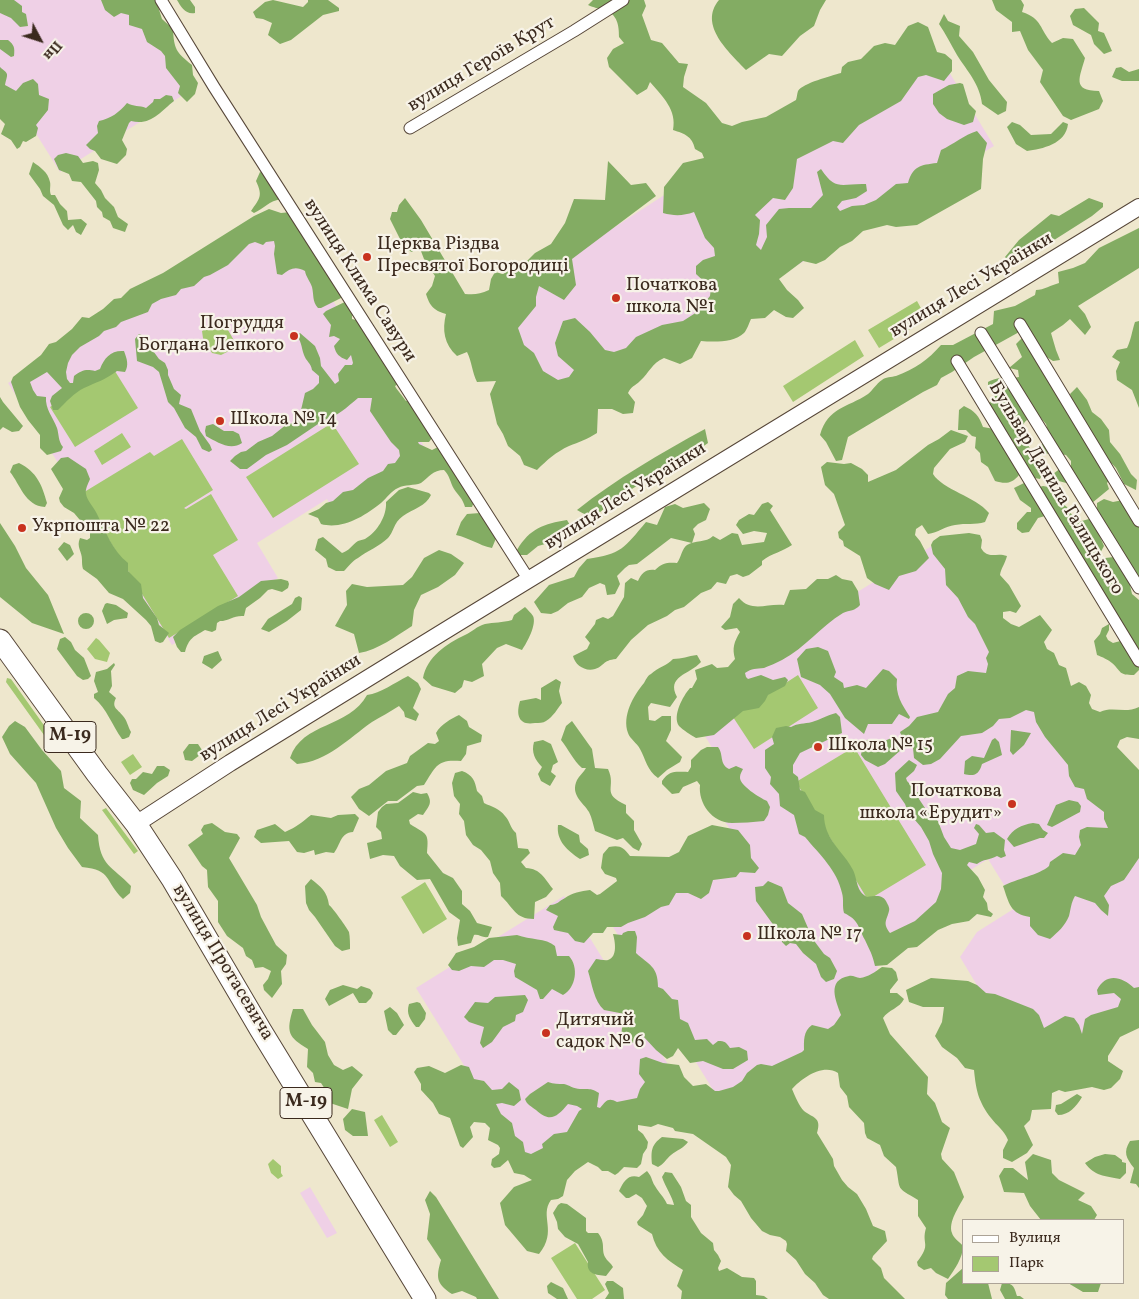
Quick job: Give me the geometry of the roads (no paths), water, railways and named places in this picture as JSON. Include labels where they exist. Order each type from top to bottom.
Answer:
[{"type":"highway","name":"вулиця Протасевича","points":[[0,640],[136,824],[172,879],[260,1029],[425,1299]]},
{"type":"main road","name":"вулиця Лесі Українки","points":[[136,824],[238,758],[1139,207]]},
{"type":"street","name":"вулиця Клима Савури","points":[[161,0],[214,87],[529,580]]},
{"type":"street","name":"вулиця Героїв Крут","points":[[410,128],[624,0]]},
{"type":"street","points":[[1020,324],[1139,521]]},
{"type":"street","name":"Бульвар Данила Галицького","points":[[982,333],[1139,588]]},
{"type":"street","name":"Бульвар Данила Галицького","points":[[957,361],[1139,661]]},
{"type":"place","name":"Церква Різдва Пресвятої Богородиці","points":[[367,257]]},
{"type":"place","name":"Початкова школа №1","points":[[616,298]]},
{"type":"place","name":"Погруддя Богдана Лепкого","points":[[294,336]]},
{"type":"place","name":"Школа № 14","points":[[220,421]]},
{"type":"place","name":"Укрпошта № 22","points":[[22,528]]},
{"type":"place","name":"Школа № 15","points":[[818,747]]},
{"type":"place","name":"Початкова школа «Ерудит»","points":[[1012,804]]},
{"type":"place","name":"Школа № 17","points":[[747,936]]},
{"type":"place","name":"Дитячий садок № 6","points":[[546,1033]]}]
